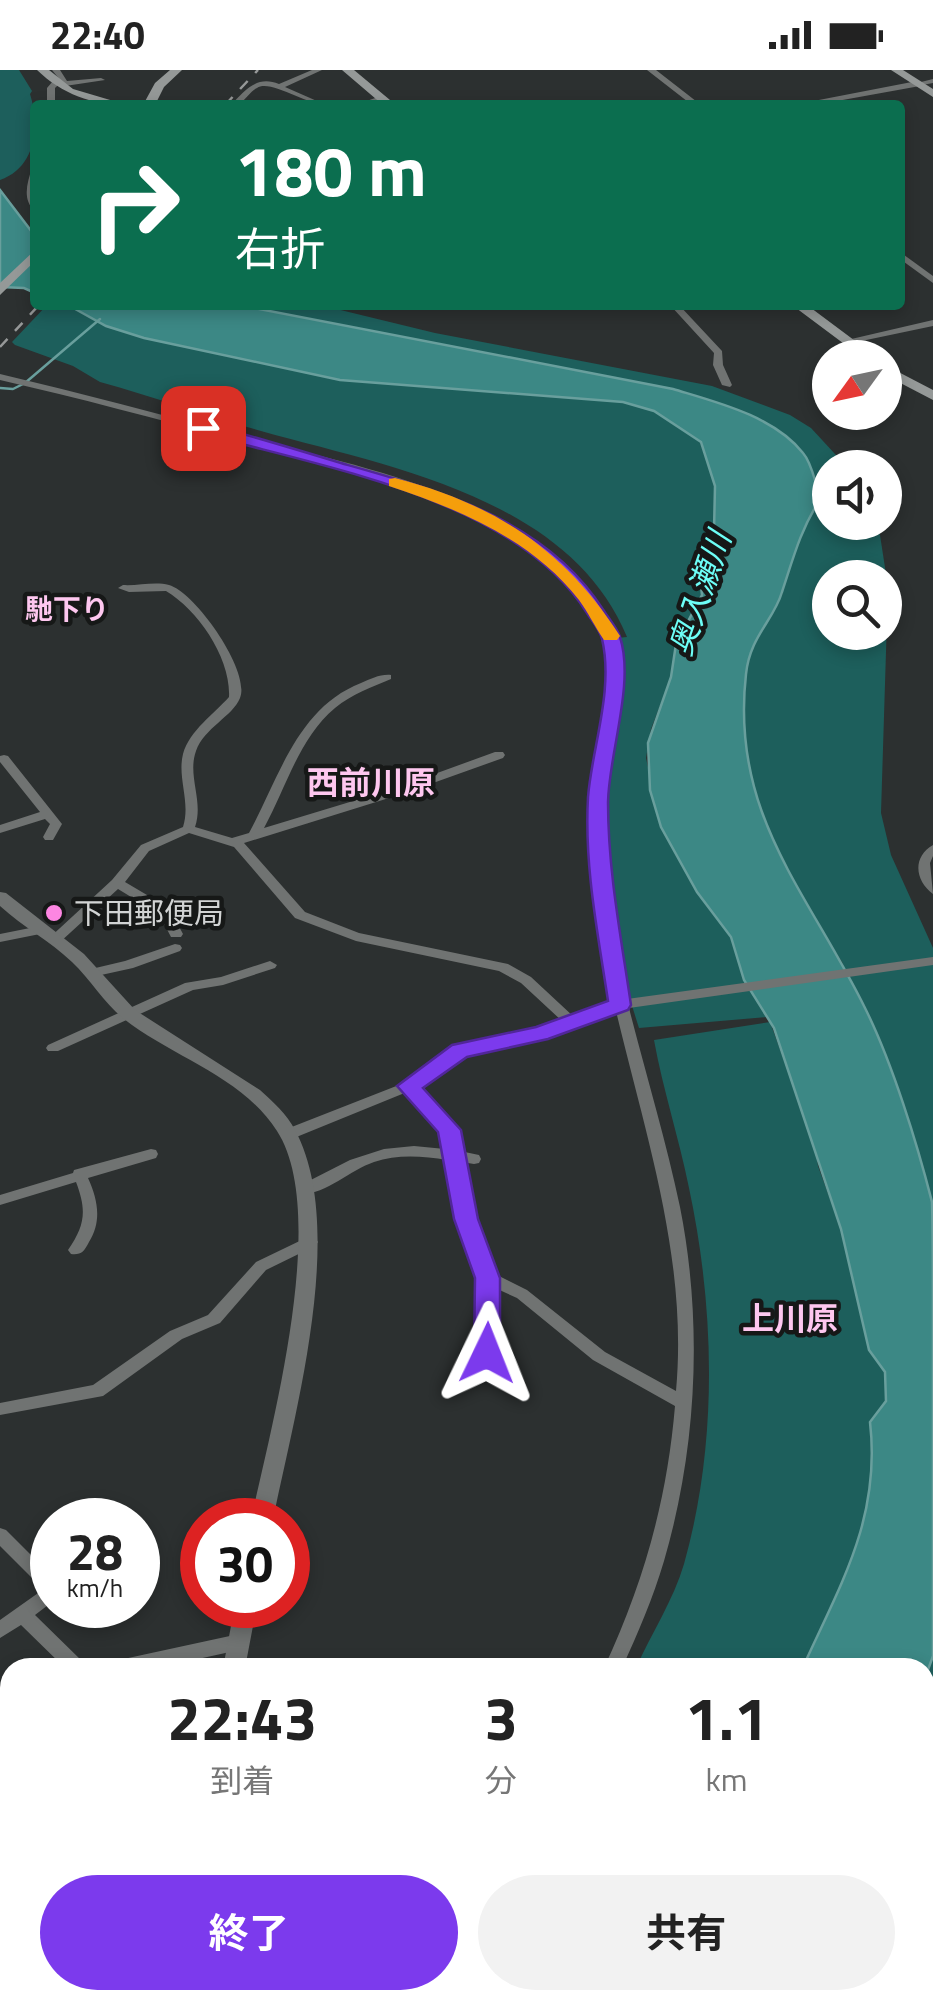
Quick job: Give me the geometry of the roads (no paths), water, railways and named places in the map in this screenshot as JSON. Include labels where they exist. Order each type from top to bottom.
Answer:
[{"type":"main road","points":[[42,70],[86,96],[102,100]]},
{"type":"main road","points":[[152,100],[159,85],[178,70]]},
{"type":"main road","points":[[346,70],[384,100]]},
{"type":"main road","points":[[896,70],[933,94]]},
{"type":"main road","points":[[0,291],[30,259]]},
{"type":"main road","points":[[807,310],[852,340]]},
{"type":"main road","points":[[902,378],[933,396]]},
{"type":"street","points":[[79,70],[86,82]]},
{"type":"street","points":[[282,86],[318,70]]},
{"type":"street","points":[[651,70],[690,100]]},
{"type":"street","points":[[56,76],[66,84],[102,75]]},
{"type":"street","points":[[86,96],[102,75]]},
{"type":"street","points":[[827,100],[933,81]]},
{"type":"street","points":[[240,100],[259,82],[282,86],[311,100]]},
{"type":"street","points":[[905,259],[933,280]]},
{"type":"street","points":[[679,310],[719,353],[718,365],[728,384]]},
{"type":"street","points":[[852,340],[933,323]]},
{"type":"street","points":[[0,377],[288,451],[461,504],[501,524],[566,575],[585,595],[611,636],[614,674],[598,798],[599,853],[624,1005],[681,1255],[679,1452],[666,1530],[642,1607],[619,1658]]},
{"type":"street","points":[[123,588],[146,591],[166,587],[179,593],[208,623],[236,676],[235,697],[199,736],[188,757],[194,808],[188,829]]},
{"type":"street","points":[[254,835],[284,773],[324,707],[358,686],[387,677]]},
{"type":"street","points":[[233,842],[416,786],[500,754]]},
{"type":"street","points":[[4,759],[57,827],[49,837]]},
{"type":"street","points":[[0,829],[46,814]]},
{"type":"street","points":[[0,938],[47,935],[117,883],[145,848],[188,829],[233,842],[300,914],[356,938],[503,967],[545,994],[572,1022]]},
{"type":"street","points":[[933,848],[924,857],[922,867],[933,890]]},
{"type":"street","points":[[92,973],[128,965],[175,941],[164,911],[117,883]]},
{"type":"street","points":[[0,897],[92,973],[126,1013],[224,1074],[273,1114],[288,1134],[304,1190],[310,1242],[308,1273],[266,1498]]},
{"type":"street","points":[[288,1134],[409,1086],[460,1050],[534,1035],[624,1005],[933,962]]},
{"type":"street","points":[[53,1048],[190,986],[206,985],[270,965]]},
{"type":"street","points":[[409,1086],[444,1122],[466,1219],[488,1278],[490,1333],[481,1367]]},
{"type":"street","points":[[304,1190],[356,1164],[390,1153],[427,1150],[474,1159]]},
{"type":"street","points":[[0,1200],[152,1154]]},
{"type":"street","points":[[76,1250],[88,1236],[92,1218],[78,1174]]},
{"type":"street","points":[[0,1409],[97,1391],[176,1335],[214,1319],[262,1266],[310,1242]]},
{"type":"street","points":[[488,1278],[522,1294],[600,1356],[682,1402]]},
{"type":"street","points":[[0,1534],[51,1586],[49,1595],[0,1630]]},
{"type":"street","points":[[23,1615],[67,1658]]},
{"type":"street","points":[[236,1658],[242,1628]]},
{"type":"street","points":[[165,1658],[239,1642]]},
{"type":"waterway","points":[[0,388],[13,389],[25,383],[100,319]]},
{"type":"railway","points":[[230,100],[258,70]]},
{"type":"railway","points":[[0,347],[34,310]]},
{"type":"place","name":"下田郵便局","points":[[54,913]]},
{"type":"district","name":"馳下り","points":[[67,608]]},
{"type":"district","name":"西前川原","points":[[371,782]]},
{"type":"district","name":"上川原","points":[[790,1318]]},
{"type":"water label","name":"奥入瀬川","points":[[699,593]]}]
